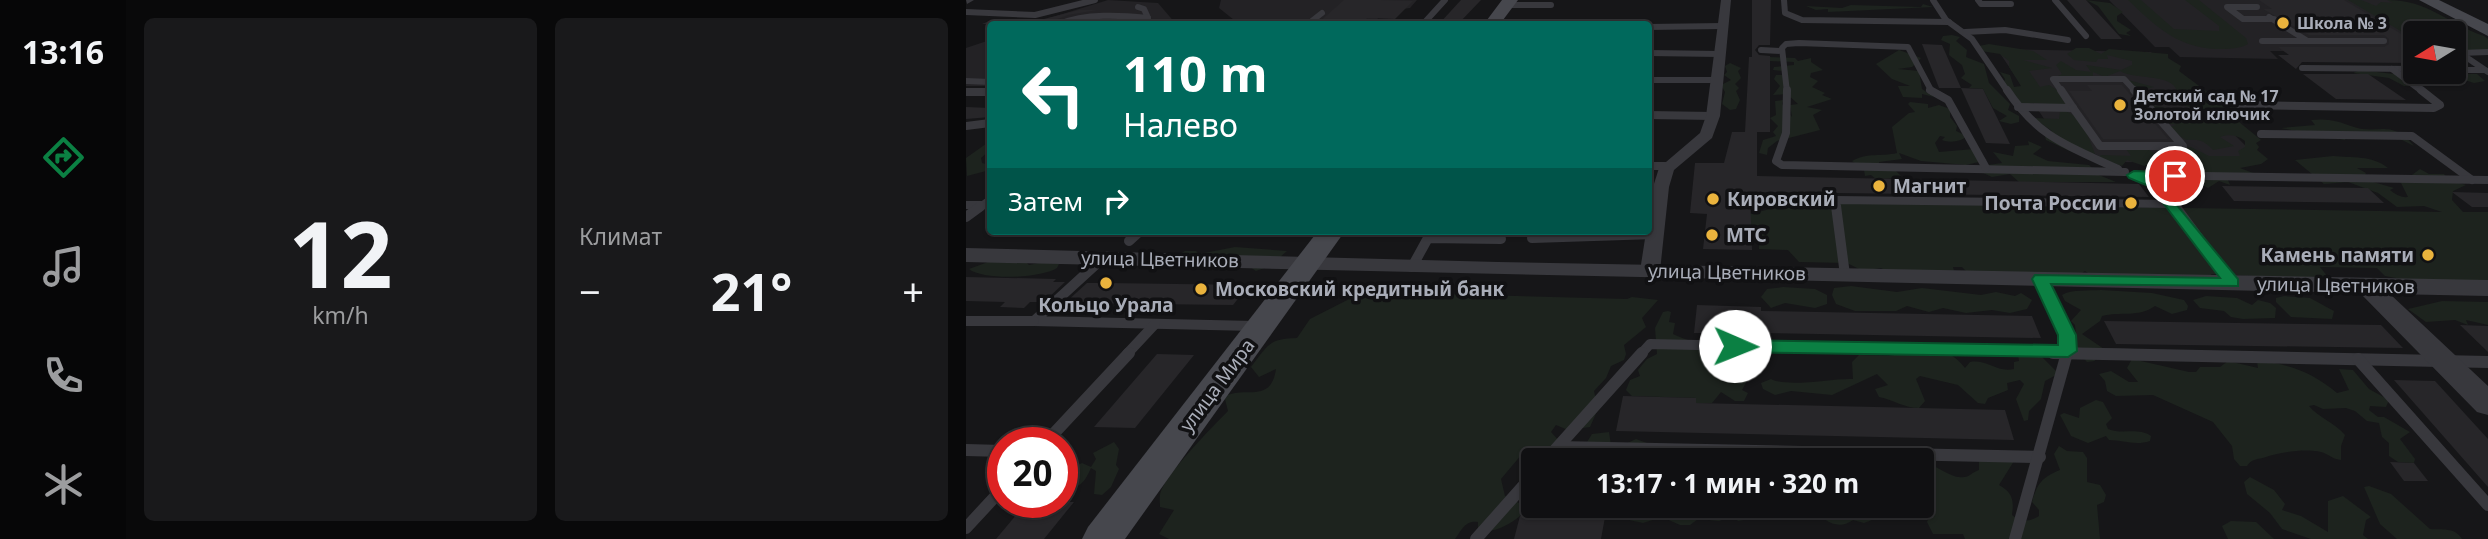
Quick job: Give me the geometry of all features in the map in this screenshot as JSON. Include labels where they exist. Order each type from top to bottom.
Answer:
[{"type":"main road","points":[[2427,0],[2488,32]]},
{"type":"main road","points":[[1494,21],[1508,3]]},
{"type":"main road","name":"улица Мира","points":[[1102,539],[1329,235]]},
{"type":"street","points":[[1650,271],[1661,187],[1670,166],[1707,135],[1713,116],[1726,0]]},
{"type":"street","name":"улица Цветников","points":[[966,255],[1309,262],[1412,267],[2488,288]]},
{"type":"street","points":[[2367,286],[2488,404]]},
{"type":"lane","points":[[966,12],[1035,15],[1095,0]]},
{"type":"lane","points":[[1426,21],[1445,0]]},
{"type":"lane","points":[[1784,0],[1784,13],[1802,20],[1950,23]]},
{"type":"lane","points":[[1933,0],[1950,23],[1965,32],[2018,107],[2045,135],[2156,184],[2232,283]]},
{"type":"lane","points":[[1978,0],[1981,4],[2011,4]]},
{"type":"lane","points":[[2055,0],[2086,36]]},
{"type":"lane","points":[[2250,0],[2306,40]]},
{"type":"lane","points":[[1508,3],[1551,5]]},
{"type":"lane","points":[[1068,21],[1079,17],[1146,21],[1144,9],[1138,7]]},
{"type":"lane","points":[[2257,7],[2227,7],[2243,19],[2274,19]]},
{"type":"lane","points":[[1312,21],[1322,13]]},
{"type":"lane","points":[[1103,21],[1110,18]]},
{"type":"lane","points":[[1652,27],[1723,26]]},
{"type":"lane","points":[[1965,32],[2005,30],[2068,40]]},
{"type":"lane","points":[[2262,41],[2384,41]]},
{"type":"lane","points":[[1986,168],[1948,100],[1930,91],[1908,47],[1786,44],[1782,51],[1787,95],[1786,133],[1776,161],[1782,165],[2488,180]]},
{"type":"lane","points":[[1761,50],[1782,51]]},
{"type":"lane","points":[[2486,71],[2460,53],[2488,52]]},
{"type":"lane","points":[[1652,53],[1720,54]]},
{"type":"lane","points":[[2302,68],[2403,69]]},
{"type":"lane","points":[[2236,105],[2434,108],[2440,105],[2392,69]]},
{"type":"lane","points":[[2466,70],[2486,71]]},
{"type":"lane","points":[[2053,79],[2124,79],[2183,146],[2100,146],[2073,108],[2053,79]]},
{"type":"lane","points":[[1652,80],[1717,80]]},
{"type":"lane","points":[[966,81],[987,82]]},
{"type":"lane","points":[[966,92],[987,92]]},
{"type":"lane","points":[[2018,107],[2073,108]]},
{"type":"lane","points":[[1652,115],[1713,116]]},
{"type":"lane","points":[[966,126],[987,125]]},
{"type":"lane","points":[[2261,134],[2412,136],[2472,180]]},
{"type":"lane","points":[[1652,166],[1670,166]]},
{"type":"lane","points":[[1845,275],[1835,200],[2173,204]]},
{"type":"lane","points":[[966,205],[987,204]]},
{"type":"lane","points":[[966,217],[987,205]]},
{"type":"lane","points":[[1129,241],[1136,235]]},
{"type":"lane","points":[[1532,238],[1624,235]]},
{"type":"lane","points":[[1412,267],[1428,238],[1501,239]]},
{"type":"lane","points":[[1034,321],[1103,258]]},
{"type":"lane","points":[[2015,539],[2068,351],[2067,335],[2040,279]]},
{"type":"lane","points":[[966,321],[1261,326]]},
{"type":"lane","points":[[1060,427],[1155,324]]},
{"type":"lane","points":[[1558,447],[1650,344],[2488,362]]},
{"type":"lane","points":[[2358,359],[2488,505]]},
{"type":"lane","points":[[1558,447],[2040,457]]},
{"type":"lane","points":[[966,450],[987,451]]},
{"type":"lane","points":[[1476,539],[1521,488]]},
{"type":"lane","points":[[966,528],[987,505]]},
{"type":"shaded area","points":[[1108,0],[1158,3],[1173,21],[1040,21]]},
{"type":"shaded area","points":[[1221,0],[1417,0],[1410,8],[1387,11],[1375,21],[1235,21],[1219,8]]},
{"type":"shaded area","points":[[2086,0],[2110,3],[2123,12],[2117,16],[2117,21],[2131,30],[2126,33],[2131,36],[2119,34],[2098,6]]},
{"type":"shaded area","name":"Школа № 3","points":[[2109,0],[2390,0],[2429,21],[2403,21],[2403,52],[2270,51],[2278,59],[2180,57],[2169,47],[2155,47]]},
{"type":"shaded area","points":[[2128,0],[2141,0],[2174,29],[2219,31],[2219,26],[2185,0],[2199,0],[2246,38],[2248,44],[2220,49],[2190,44],[2168,34]]},
{"type":"shaded area","points":[[2348,0],[2361,0],[2376,6],[2381,2],[2393,3],[2387,0],[2402,1],[2426,8],[2451,21],[2403,21],[2403,32]]},
{"type":"shaded area","points":[[1923,4],[1933,7],[1828,12],[1828,9],[1816,10],[1806,6],[1921,7]]},
{"type":"shaded area","points":[[2466,28],[2488,39],[2488,49],[2466,53]]},
{"type":"shaded area","points":[[1943,36],[1960,37],[1956,41],[1967,50],[1966,57],[1984,64],[1989,83],[2010,104],[2008,110],[2019,116],[2019,122],[2011,124],[1999,121],[2007,116],[1993,108],[1983,89],[1969,88],[1972,85],[1961,78],[1965,74],[1962,65],[1949,55],[1950,44],[1941,40]]},
{"type":"shaded area","points":[[987,41],[987,86],[966,86],[966,48]]},
{"type":"shaded area","points":[[1989,44],[2033,51],[2047,60],[2023,60],[2052,68],[2029,71],[2040,87],[2049,85],[2057,90],[2066,105],[2030,103],[2025,109],[2003,85],[2005,79],[2000,72],[2010,75],[2014,87],[2021,86],[2009,67],[2009,61],[2000,54],[1981,51],[1979,46]]},
{"type":"shaded area","points":[[2076,48],[2089,48],[2101,54],[2109,49],[2168,54],[2168,58],[2181,66],[2179,71],[2214,97],[2230,104],[2235,111],[2233,117],[2261,140],[2256,143],[2259,147],[2257,150],[2268,159],[2261,164],[2240,168],[2253,173],[2228,180],[2230,185],[2219,181],[2208,188],[2202,185],[2203,178],[2195,170],[2168,169],[2156,162],[2144,166],[2127,160],[2122,166],[2098,158],[2101,155],[2131,156],[2126,149],[2147,149],[2161,157],[2164,156],[2161,151],[2191,147],[2209,156],[2240,156],[2238,151],[2245,147],[2245,141],[2236,136],[2223,136],[2220,137],[2234,146],[2213,150],[2204,142],[2186,140],[2166,127],[2177,125],[2167,123],[2151,105],[2167,108],[2165,111],[2169,114],[2193,114],[2193,108],[2176,103],[2147,101],[2128,80],[2154,87],[2146,89],[2157,94],[2178,94],[2175,87],[2163,80],[2120,71],[2105,77],[2093,72],[2090,77],[2058,76],[2062,74],[2056,65],[2061,61],[2076,70],[2091,72],[2086,65],[2121,70],[2132,65],[2132,61],[2107,55],[2108,59],[2098,59],[2096,62],[2074,60],[2067,54]]},
{"type":"shaded area","name":"Детский сад № 17 Золотой ключик","points":[[1997,49],[2151,52],[2263,163],[2110,162],[2053,132]]},
{"type":"shaded area","points":[[1899,50],[1921,58],[1912,67],[1898,69],[1919,71],[1922,89],[1934,97],[1922,94],[1922,98],[1903,97],[1898,86],[1910,86],[1892,79],[1876,64]]},
{"type":"shaded area","points":[[1770,57],[1795,58],[1798,61],[1811,58],[1811,62],[1823,70],[1811,73],[1810,77],[1818,81],[1812,87],[1832,99],[1807,107],[1822,110],[1813,115],[1820,130],[1777,141],[1768,148],[1767,155],[1759,153],[1763,140],[1776,136],[1773,132],[1778,126],[1770,118],[1776,115],[1775,101],[1783,100],[1782,104],[1792,117],[1790,105],[1798,104],[1787,94],[1773,95],[1780,86],[1774,79],[1776,75],[1784,75],[1784,71],[1773,70],[1774,67],[1794,65],[1794,62],[1770,61]]},
{"type":"shaded area","points":[[1730,63],[1741,68],[1738,71],[1741,78],[1735,84],[1739,88],[1736,91],[1740,100],[1736,109],[1730,110],[1722,104],[1725,92],[1721,85],[1731,80],[1724,75],[1727,72],[1725,66]]},
{"type":"shaded area","points":[[2360,70],[2403,74],[2403,84],[2422,85],[2404,86],[2389,78],[2353,73]]},
{"type":"shaded area","points":[[2466,74],[2477,74],[2485,81],[2474,83],[2466,80]]},
{"type":"shaded area","points":[[1908,104],[1928,104],[1928,108],[1939,105],[1950,109],[1950,117],[1957,126],[1956,131],[1967,136],[1951,142],[1942,140],[1945,137],[1940,136],[1935,143],[1939,152],[1974,149],[1987,160],[1966,165],[1921,161],[1899,153],[1902,159],[1879,162],[1879,166],[1896,171],[1901,176],[1899,178],[1876,179],[1871,175],[1865,176],[1864,170],[1852,161],[1897,153],[1892,127],[1909,113],[1915,112]]},
{"type":"shaded area","points":[[2064,110],[2082,120],[2095,154],[2074,153],[2046,140],[2044,132],[2052,131],[2033,118],[2059,119],[2060,112]]},
{"type":"shaded area","points":[[2311,120],[2333,120],[2363,129],[2391,130],[2406,137],[2414,146],[2398,138],[2346,137],[2345,140],[2281,128],[2315,125]]},
{"type":"shaded area","points":[[2028,141],[2042,147],[2033,154],[2048,161],[2089,165],[2099,175],[2116,182],[2019,182],[2010,174],[1992,177],[1981,172],[1981,166],[2002,163],[1993,152],[2013,156],[2015,146],[2029,145]]},
{"type":"shaded area","points":[[987,143],[987,153],[981,158],[982,163],[987,164],[987,171],[967,176],[966,158]]},
{"type":"shaded area","points":[[2333,156],[2362,158],[2382,164],[2388,168],[2357,168],[2366,173],[2363,179],[2394,188],[2390,190],[2403,197],[2408,197],[2401,183],[2420,169],[2429,174],[2444,174],[2449,180],[2466,185],[2453,191],[2452,200],[2463,212],[2488,212],[2488,282],[2401,279],[2385,276],[2377,268],[2320,267],[2328,277],[2211,274],[2212,277],[2092,276],[2085,271],[2077,277],[1966,271],[1962,267],[1953,267],[1954,271],[1887,271],[1881,268],[1863,271],[1847,263],[1799,262],[1788,250],[1759,249],[1758,231],[1746,221],[1750,214],[1798,202],[2442,212],[2424,206],[2397,207],[2378,193],[2348,182],[2324,184],[2295,160]]},
{"type":"shaded area","points":[[1235,247],[1287,251],[1270,266],[1256,271],[1250,267],[1188,264],[1171,270],[1170,259],[1185,251],[1196,251],[1199,254]]},
{"type":"shaded area","points":[[991,261],[1026,262],[1029,265],[1044,262],[1059,264],[1050,271],[1013,277],[976,273],[969,269]]},
{"type":"shaded area","points":[[1851,286],[1897,292],[1922,288],[1981,295],[1996,292],[2015,296],[2021,293],[2032,300],[2027,309],[2010,313],[1992,310],[1966,313],[1943,308],[1929,312],[1907,306],[1896,311],[1855,311],[1836,304],[1832,295],[1834,288]]},
{"type":"shaded area","points":[[1767,289],[1815,289],[1827,295],[1827,304],[1815,308],[1785,303],[1771,308],[1761,297]]},
{"type":"shaded area","points":[[2076,291],[2152,293],[2184,300],[2188,306],[2187,310],[2172,314],[2155,306],[2142,312],[2102,316],[2100,321],[2082,334],[2104,349],[2109,359],[2094,357],[2095,361],[2087,362],[2078,352],[2075,325],[2071,321],[2081,310],[2065,301],[2062,295]]},
{"type":"shaded area","points":[[1363,292],[1632,297],[1658,300],[1642,318],[1646,327],[1624,345],[1624,360],[1611,366],[1606,378],[1594,391],[1598,409],[1590,427],[1568,430],[1556,425],[1551,432],[1561,443],[1587,442],[1592,434],[1609,432],[1611,445],[1617,448],[1521,448],[1521,455],[1501,479],[1505,496],[1521,504],[1520,516],[1506,525],[1484,531],[1478,530],[1478,522],[1469,523],[1455,539],[1169,539],[1159,534],[1174,510],[1160,507],[1161,491],[1165,483],[1181,461],[1228,411],[1225,399],[1228,395],[1257,392],[1269,386],[1276,369],[1259,377],[1251,367],[1265,348],[1280,340],[1297,338],[1310,319]]},
{"type":"shaded area","points":[[2206,296],[2237,298],[2252,305],[2258,300],[2270,303],[2276,308],[2275,318],[2231,317],[2224,311],[2200,308],[2193,300]]},
{"type":"shaded area","points":[[2276,298],[2310,298],[2334,311],[2332,319],[2291,317],[2276,302]]},
{"type":"shaded area","points":[[2442,301],[2488,302],[2488,325],[2466,320],[2468,325],[2455,320],[2426,322],[2408,309]]},
{"type":"shaded area","points":[[1663,312],[1671,312],[1669,322],[1675,323],[1673,334],[1701,347],[1714,361],[1708,372],[1716,372],[1726,367],[1733,370],[1734,377],[1747,373],[1750,375],[1742,390],[1748,393],[1744,401],[1735,401],[1721,392],[1712,403],[1696,403],[1696,398],[1632,396],[1626,390],[1630,380],[1640,376],[1638,370],[1647,359],[1657,354],[1655,328]]},
{"type":"shaded area","points":[[1914,352],[1921,355],[1944,353],[1957,359],[1965,368],[1970,362],[1982,362],[2008,370],[2014,369],[2014,362],[2019,361],[2018,354],[2041,356],[2056,371],[2056,375],[2045,381],[2041,399],[2029,411],[2028,420],[2024,421],[2016,399],[2024,384],[2020,380],[2007,383],[2008,390],[1988,398],[1985,404],[1978,403],[1958,385],[1920,376],[1916,379],[1925,401],[1919,408],[1879,397],[1875,389],[1888,385],[1877,374],[1832,395],[1791,391],[1775,395],[1763,389],[1761,383],[1771,379],[1799,383],[1853,379],[1852,362],[1859,355],[1888,356]]},
{"type":"shaded area","points":[[2132,359],[2189,372],[2196,372],[2200,367],[2220,367],[2228,361],[2258,368],[2257,361],[2268,362],[2310,375],[2337,393],[2349,390],[2339,369],[2353,370],[2369,389],[2389,400],[2386,407],[2370,406],[2369,410],[2410,432],[2400,439],[2415,459],[2414,463],[2398,462],[2389,456],[2389,443],[2382,437],[2379,423],[2367,421],[2355,411],[2346,408],[2323,409],[2314,405],[2309,406],[2345,435],[2341,446],[2341,460],[2320,452],[2296,451],[2279,453],[2255,460],[2247,466],[2240,466],[2234,459],[2232,446],[2213,422],[2153,395],[2116,396],[2107,391],[2105,381],[2099,374],[2111,371],[2129,382],[2138,382],[2127,368]]},
{"type":"shaded area","points":[[2096,400],[2103,402],[2112,418],[2106,424],[2108,429],[2146,433],[2151,436],[2150,441],[2139,443],[2109,440],[2106,436],[2088,443],[2071,436],[2060,415],[2064,413],[2079,418],[2080,408]]},
{"type":"shaded area","points":[[1636,439],[1660,448],[1617,448]]},
{"type":"shaded area","points":[[1114,442],[1119,449],[1116,465],[1119,469],[1111,487],[1102,495],[1094,494],[1096,471],[1091,468],[1078,486],[1078,465],[1082,463],[1091,467],[1096,459],[1093,453]]},
{"type":"shaded area","points":[[2059,446],[2067,451],[2083,452],[2087,458],[2087,482],[2100,485],[2106,495],[2104,502],[2097,505],[2100,539],[1965,539],[1963,534],[1933,534],[1927,522],[1929,518],[1934,518],[1934,466],[1959,477],[1979,470],[1979,459],[2014,461],[1999,485],[2012,497],[2012,515],[2026,521],[2039,516],[2039,510],[2032,502],[2038,486],[2049,475],[2060,470],[2054,454]]},
{"type":"shaded area","points":[[2250,477],[2274,490],[2285,504],[2282,510],[2301,516],[2328,532],[2328,501],[2343,496],[2371,517],[2366,520],[2363,535],[2368,539],[2311,539],[2282,529],[2270,513],[2247,494],[2244,482]]},
{"type":"shaded area","points":[[2369,486],[2391,494],[2430,529],[2452,531],[2462,539],[2397,539],[2380,524],[2364,487]]},
{"type":"shaded area","points":[[1628,518],[1659,518],[1643,523]]},
{"type":"shaded area","points":[[1664,518],[1728,518],[1719,521],[1698,519],[1690,525],[1680,525]]},
{"type":"shaded area","points":[[1824,518],[1872,520],[1864,523],[1853,520],[1842,525]]},
{"type":"shaded area","points":[[2231,521],[2256,522],[2274,539],[2228,539],[2222,526]]},
{"type":"building","points":[[1344,0],[1413,1],[1395,19],[1320,21]]},
{"type":"building","points":[[1461,0],[1481,0],[1461,21],[1442,21]]},
{"type":"building","points":[[1752,0],[1771,0],[1770,45],[1759,45],[1755,50],[1759,55],[1770,56],[1770,132],[1745,132],[1749,57],[1752,57]]},
{"type":"building","points":[[2067,0],[2086,0],[2122,39],[2101,39]]},
{"type":"building","points":[[2259,0],[2344,0],[2403,35],[2403,63],[2302,62],[2296,69],[2278,55],[2289,55],[2278,47],[2384,47],[2389,44],[2389,39],[2384,35],[2309,35],[2263,9],[2272,9]]},
{"type":"building","points":[[1079,10],[1098,10],[1068,15],[1054,21],[1036,21]]},
{"type":"building","points":[[994,19],[1036,21],[989,21]]},
{"type":"building","points":[[1922,44],[1942,45],[1961,88],[1939,88]]},
{"type":"building","points":[[2303,74],[2368,74],[2406,100],[2336,99]]},
{"type":"building","points":[[2087,85],[2122,85],[2168,139],[2103,139],[2069,91],[2092,91]]},
{"type":"building","points":[[1961,88],[1983,89],[2010,144],[1986,143]]},
{"type":"building","points":[[966,107],[987,108],[987,117],[966,119]]},
{"type":"building","points":[[1732,132],[1757,132],[1757,176],[2139,184],[2149,197],[1750,192],[1752,250],[1703,249],[1707,214],[1690,213],[1695,163],[1724,163]]},
{"type":"building","points":[[2222,186],[2368,188],[2384,203],[2234,201]]},
{"type":"building","points":[[2452,192],[2488,193],[2488,207],[2472,207]]},
{"type":"building","points":[[966,277],[1056,279],[1053,282],[1065,282],[1044,302],[1030,302],[1024,308],[1000,307],[1005,302],[966,301]]},
{"type":"building","points":[[1087,283],[1249,285],[1233,305],[1065,303]]},
{"type":"building","points":[[1697,305],[1761,307],[1761,311],[2032,316],[2041,338],[1761,333],[1761,339],[1714,338],[1715,333],[1694,333]]},
{"type":"building","points":[[2104,321],[2381,325],[2403,348],[2116,344]]},
{"type":"building","points":[[2460,325],[2488,326],[2488,352]]},
{"type":"building","points":[[1157,354],[1194,355],[1135,428],[1094,427]]},
{"type":"building","points":[[2394,380],[2435,381],[2488,439],[2488,487]]},
{"type":"building","points":[[1623,396],[1696,398],[1696,403],[2005,410],[2014,440],[1616,431]]},
{"type":"building","points":[[2390,462],[2414,463],[2428,481],[2404,481]]},
{"type":"building","points":[[1520,516],[1605,518],[1601,539],[1514,539]]},
{"type":"building","points":[[1014,518],[1061,518],[1044,539],[996,539]]},
{"type":"place","name":"Школа № 3","points":[[2283,23]]},
{"type":"place","name":"Детский сад № 17 Золотой ключик","points":[[2120,105]]},
{"type":"place","name":"Магнит","points":[[1879,186]]},
{"type":"place","name":"Кировский","points":[[1713,199]]},
{"type":"place","name":"Почта России","points":[[2131,203]]},
{"type":"place","name":"МТС","points":[[1712,235]]},
{"type":"place","name":"Камень памяти","points":[[2428,255]]},
{"type":"place","name":"Кольцо Урала","points":[[1106,283]]},
{"type":"place","name":"Московский кредитный банк","points":[[1201,289]]},
{"type":"route","points":[[1735,346],[2068,351],[2067,335],[2040,279],[2232,283],[2156,184],[2134,175],[2175,176]]}]
